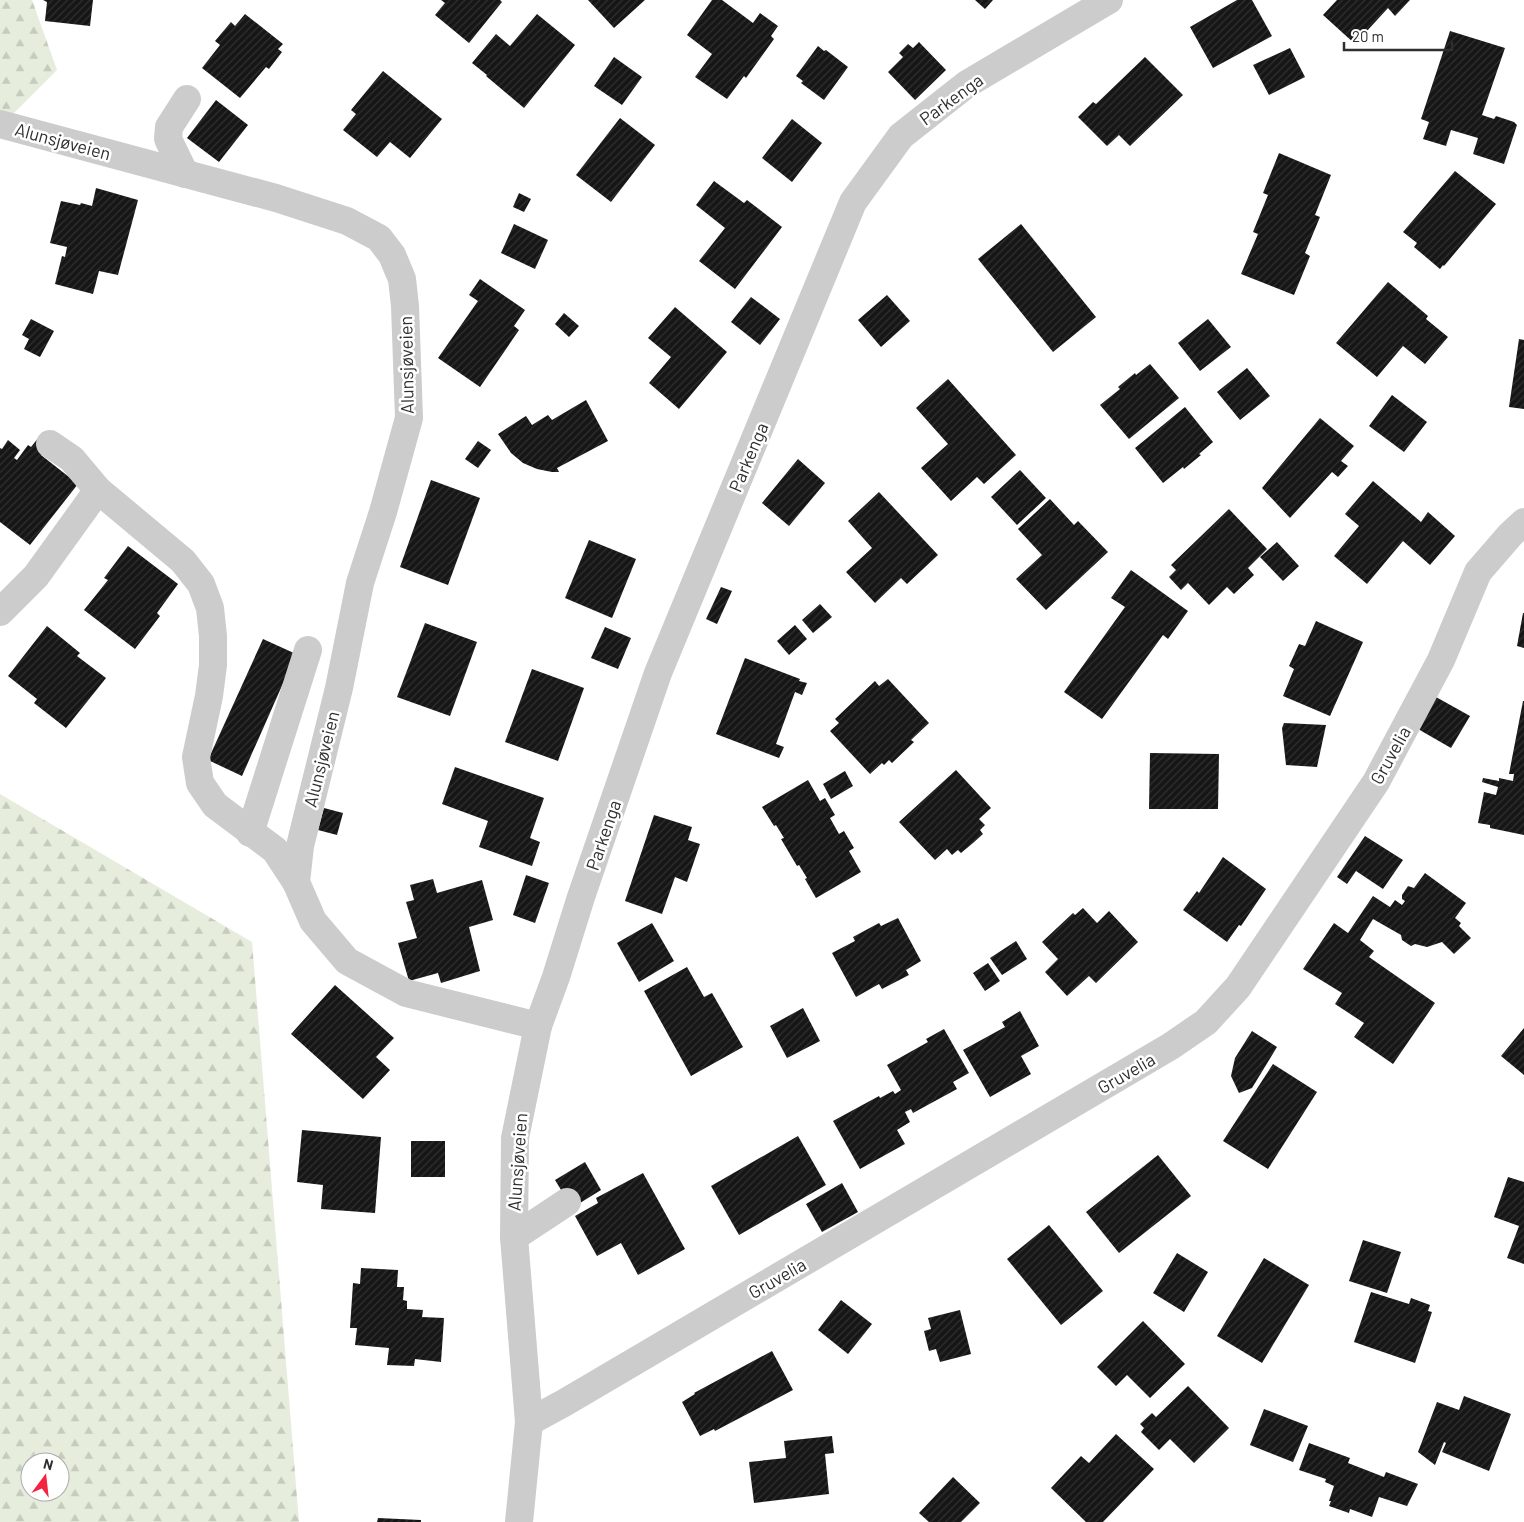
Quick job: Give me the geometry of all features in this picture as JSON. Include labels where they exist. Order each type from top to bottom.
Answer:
[{"type":"street","name":"Parkenga","points":[[538,1026],[556,978],[581,897],[658,673],[854,202],[901,136],[930,113],[968,84],[1109,0]]},
{"type":"street","points":[[185,174],[168,139],[169,127],[187,99]]},
{"type":"street","name":"Alunsjøveien","points":[[0,124],[276,198],[347,221],[379,238],[392,255],[402,278],[405,306],[409,418],[383,512],[360,583],[339,688],[300,846],[296,882]]},
{"type":"street","name":"Alunsjøveien","points":[[50,444],[72,459],[98,490],[183,561],[201,584],[210,608],[213,636],[213,665],[209,696],[196,757],[200,782],[215,805],[275,850],[296,882],[313,921],[348,961],[406,993],[538,1026],[515,1138],[514,1237],[529,1422],[519,1522]]},
{"type":"street","points":[[0,612],[36,576],[98,490]]},
{"type":"street","name":"Gruvelia","points":[[529,1422],[1154,1056],[1206,1022],[1238,987],[1376,782],[1441,660],[1478,572],[1524,522]]},
{"type":"street","points":[[250,833],[308,650]]},
{"type":"street","name":"Alunsjøveien","points":[[514,1237],[567,1202]]},
{"type":"green space","points":[[0,0],[32,0],[57,70],[0,127]]},
{"type":"green space","points":[[0,794],[252,942],[299,1522],[0,1522]]},
{"type":"building","points":[[43,0],[93,0],[90,26],[45,21],[47,2]]},
{"type":"building","points":[[441,0],[500,0],[502,2],[469,43],[435,15],[445,3]]},
{"type":"building","points":[[588,0],[645,0],[614,28]]},
{"type":"building","points":[[712,0],[722,0],[753,23],[760,13],[778,26],[771,36],[774,39],[746,78],[744,76],[727,99],[695,77],[712,54],[687,35]]},
{"type":"building","points":[[975,0],[993,0],[985,9]]},
{"type":"building","points":[[1237,0],[1252,0],[1272,36],[1213,68],[1190,27]]},
{"type":"building","points":[[1337,0],[1410,0],[1395,16],[1388,8],[1355,44],[1323,15]]},
{"type":"building","points":[[245,14],[283,44],[278,49],[282,52],[269,69],[266,67],[240,98],[202,68],[220,45],[215,41],[231,22],[235,26]]},
{"type":"building","points":[[537,14],[575,45],[524,108],[472,63],[496,34],[510,46]]},
{"type":"building","points":[[1450,31],[1505,48],[1482,115],[1494,119],[1496,116],[1514,122],[1517,125],[1504,164],[1473,154],[1478,138],[1451,130],[1446,146],[1423,139],[1429,122],[1421,119]]},
{"type":"building","points":[[919,42],[946,70],[915,100],[888,72],[903,57],[899,53],[908,44],[913,48]]},
{"type":"building","points":[[818,46],[848,67],[824,100],[801,83],[803,81],[796,76]]},
{"type":"building","points":[[1290,48],[1305,77],[1269,95],[1253,65]]},
{"type":"building","points":[[614,57],[642,77],[622,105],[594,86]]},
{"type":"building","points":[[1145,57],[1183,95],[1130,146],[1119,135],[1107,146],[1078,117],[1093,102],[1096,104]]},
{"type":"building","points":[[383,71],[442,119],[410,158],[390,142],[377,157],[343,130],[356,114],[351,110]]},
{"type":"building","points":[[216,100],[248,125],[219,162],[187,138]]},
{"type":"building","points":[[620,118],[655,145],[611,202],[576,175]]},
{"type":"building","points":[[792,119],[822,143],[792,182],[762,158]]},
{"type":"building","points":[[1279,153],[1331,175],[1315,215],[1320,217],[1305,253],[1310,256],[1294,295],[1241,274],[1258,234],[1253,232],[1268,195],[1263,193]]},
{"type":"building","points":[[1455,171],[1496,204],[1440,269],[1414,247],[1417,243],[1403,232]]},
{"type":"building","points":[[714,181],[744,203],[747,200],[782,227],[735,289],[699,261],[725,228],[696,205]]},
{"type":"building","points":[[96,188],[138,200],[118,275],[99,271],[93,294],[55,284],[62,256],[65,257],[67,247],[50,243],[61,201],[92,206]]},
{"type":"building","points":[[519,193],[531,199],[524,212],[513,207]]},
{"type":"building","points":[[514,224],[548,240],[535,269],[501,253]]},
{"type":"building","points":[[1021,224],[1096,317],[1053,352],[978,259]]},
{"type":"building","points":[[480,279],[525,310],[514,326],[519,330],[480,387],[438,358],[478,301],[469,295]]},
{"type":"building","points":[[1388,282],[1428,316],[1426,319],[1448,337],[1425,364],[1403,346],[1377,377],[1336,343]]},
{"type":"building","points":[[887,295],[910,321],[881,347],[858,320]]},
{"type":"building","points":[[751,297],[780,319],[760,345],[731,322]]},
{"type":"building","points":[[675,307],[727,352],[679,409],[649,383],[671,357],[648,338]]},
{"type":"building","points":[[564,313],[579,326],[569,337],[555,324]]},
{"type":"building","points":[[31,319],[54,331],[40,357],[24,349],[29,339],[22,335]]},
{"type":"building","points":[[1208,319],[1231,347],[1200,371],[1178,343]]},
{"type":"building","points":[[1519,339],[1524,340],[1524,409],[1509,407]]},
{"type":"building","points":[[1150,364],[1179,398],[1129,439],[1100,405],[1120,389],[1118,387],[1135,373],[1136,375]]},
{"type":"building","points":[[1247,368],[1270,396],[1240,420],[1217,392]]},
{"type":"building","points":[[948,379],[1016,455],[984,484],[977,477],[951,501],[921,468],[948,444],[916,408]]},
{"type":"building","points":[[1392,395],[1427,422],[1404,452],[1369,426]]},
{"type":"building","points":[[586,400],[608,441],[557,468],[559,472],[537,469],[523,463],[511,453],[498,434],[526,416],[532,425],[548,415],[552,420]]},
{"type":"building","points":[[1185,407],[1213,442],[1184,469],[1183,467],[1163,483],[1135,448]]},
{"type":"building","points":[[1320,418],[1354,446],[1341,461],[1348,466],[1338,477],[1332,472],[1290,518],[1262,488]]},
{"type":"building","points":[[43,432],[53,439],[41,455],[78,484],[30,545],[0,522],[0,448],[2,449],[8,440],[20,450],[14,458],[17,460],[28,445],[31,447]]},
{"type":"building","points":[[478,441],[491,450],[478,468],[465,459]]},
{"type":"building","points":[[798,459],[825,483],[789,526],[762,503]]},
{"type":"building","points":[[1020,470],[1046,498],[1017,525],[991,497]]},
{"type":"building","points":[[431,480],[480,498],[448,585],[400,567]]},
{"type":"building","points":[[1373,481],[1421,522],[1428,512],[1455,536],[1430,565],[1403,541],[1367,584],[1334,556],[1359,526],[1345,514]]},
{"type":"building","points":[[879,492],[938,555],[907,584],[901,578],[875,603],[846,572],[872,548],[848,521]]},
{"type":"building","points":[[1050,499],[1074,525],[1078,521],[1108,552],[1046,610],[1016,579],[1042,555],[1018,529]]},
{"type":"building","points":[[1229,509],[1267,549],[1248,568],[1254,575],[1234,594],[1227,587],[1209,605],[1188,583],[1181,590],[1169,577],[1176,570],[1171,565]]},
{"type":"building","points":[[589,540],[636,559],[612,618],[565,598]]},
{"type":"building","points":[[1277,542],[1299,566],[1283,581],[1260,557]]},
{"type":"building","points":[[128,546],[178,584],[157,613],[160,616],[135,649],[84,610],[108,580],[104,578]]},
{"type":"building","points":[[1131,570],[1188,611],[1168,639],[1163,635],[1102,719],[1064,692],[1125,607],[1111,598]]},
{"type":"building","points":[[721,587],[732,591],[717,624],[706,619]]},
{"type":"building","points":[[820,604],[832,617],[813,633],[802,620]]},
{"type":"building","points":[[1524,613],[1524,648],[1517,646]]},
{"type":"building","points":[[1316,621],[1363,642],[1330,716],[1283,696],[1294,669],[1289,666],[1299,644],[1305,646]]},
{"type":"building","points":[[425,623],[477,642],[450,716],[397,697]]},
{"type":"building","points":[[795,625],[807,639],[789,655],[777,641]]},
{"type":"building","points":[[47,626],[80,653],[77,656],[106,678],[66,728],[34,703],[37,699],[8,676]]},
{"type":"building","points":[[605,627],[631,638],[618,669],[591,658]]},
{"type":"building","points":[[263,639],[296,654],[242,776],[208,760]]},
{"type":"building","points":[[745,658],[807,683],[802,695],[795,692],[776,744],[784,747],[779,758],[716,734]]},
{"type":"building","points":[[532,669],[584,688],[558,761],[505,742]]},
{"type":"building","points":[[888,679],[929,723],[911,740],[914,742],[892,763],[889,760],[884,765],[882,763],[870,774],[830,731],[839,723],[835,719],[875,681],[879,686]]},
{"type":"building","points":[[1436,697],[1470,716],[1451,748],[1418,729]]},
{"type":"building","points":[[1523,701],[1524,835],[1490,828],[1490,825],[1478,823],[1484,792],[1496,795],[1498,787],[1482,782],[1483,778],[1499,781],[1499,778],[1513,781],[1514,774],[1509,774]]},
{"type":"building","points":[[1284,723],[1326,725],[1317,767],[1286,765],[1282,728]]},
{"type":"building","points":[[1150,753],[1219,754],[1218,809],[1149,809]]},
{"type":"building","points":[[455,767],[544,798],[530,838],[540,842],[532,866],[479,847],[488,821],[442,804]]},
{"type":"building","points":[[956,770],[991,808],[979,819],[985,825],[980,830],[983,834],[961,853],[958,850],[952,855],[947,849],[935,860],[899,822]]},
{"type":"building","points":[[845,771],[853,786],[831,799],[823,784]]},
{"type":"building","points":[[808,780],[820,801],[825,798],[835,815],[830,818],[839,834],[844,831],[854,848],[849,851],[861,872],[816,898],[805,879],[807,878],[799,865],[797,866],[781,839],[784,838],[762,807]]},
{"type":"building","points":[[324,808],[343,813],[337,835],[318,830]]},
{"type":"building","points":[[654,815],[692,827],[688,840],[700,844],[687,882],[675,877],[662,914],[625,901]]},
{"type":"building","points":[[1365,836],[1403,860],[1383,889],[1356,871],[1347,884],[1337,877]]},
{"type":"building","points":[[1223,857],[1266,889],[1241,926],[1239,925],[1227,942],[1183,910],[1197,891],[1199,893]]},
{"type":"building","points":[[1425,873],[1466,903],[1455,918],[1461,923],[1459,926],[1471,938],[1454,954],[1442,942],[1427,947],[1415,944],[1411,946],[1402,940],[1401,935],[1373,919],[1360,940],[1374,951],[1369,957],[1435,1003],[1393,1064],[1354,1037],[1364,1023],[1335,1004],[1342,993],[1303,969],[1334,923],[1348,933],[1373,896],[1390,907],[1395,900],[1402,905],[1405,901],[1402,899],[1402,895],[1408,886],[1414,888]]},
{"type":"building","points":[[526,875],[549,883],[535,923],[513,915]]},
{"type":"building","points":[[433,879],[437,893],[482,880],[493,920],[469,927],[480,971],[441,983],[438,973],[409,981],[398,943],[417,938],[406,902],[414,900],[410,885]]},
{"type":"building","points":[[1083,908],[1097,923],[1109,911],[1138,942],[1096,983],[1089,976],[1067,996],[1045,972],[1058,959],[1042,942],[1073,913],[1075,915]]},
{"type":"building","points":[[898,918],[921,961],[906,970],[909,975],[882,989],[879,984],[856,997],[832,953],[855,941],[853,937],[879,923],[881,926]]},
{"type":"building","points":[[652,923],[674,961],[639,982],[617,943]]},
{"type":"building","points":[[1016,941],[1027,959],[1002,975],[990,958]]},
{"type":"building","points":[[988,963],[1000,981],[985,991],[973,973]]},
{"type":"building","points":[[687,967],[704,997],[712,993],[743,1047],[691,1076],[644,991]]},
{"type":"building","points":[[335,985],[394,1038],[376,1057],[390,1070],[363,1099],[291,1034]]},
{"type":"building","points":[[803,1008],[820,1041],[787,1058],[770,1026]]},
{"type":"building","points":[[1020,1011],[1039,1046],[1021,1056],[1031,1074],[990,1097],[963,1050],[1005,1027],[1002,1022]]},
{"type":"building","points":[[1524,1028],[1524,1075],[1501,1056]]},
{"type":"building","points":[[944,1029],[969,1073],[953,1082],[957,1089],[913,1113],[911,1109],[905,1112],[910,1122],[897,1130],[905,1144],[860,1169],[833,1121],[879,1096],[880,1098],[893,1091],[895,1094],[901,1090],[887,1065],[928,1042],[926,1039]]},
{"type":"building","points":[[1252,1031],[1277,1047],[1252,1088],[1239,1093],[1231,1076],[1235,1058]]},
{"type":"building","points":[[1273,1064],[1317,1092],[1268,1169],[1223,1141]]},
{"type":"building","points":[[302,1130],[381,1137],[375,1213],[321,1209],[323,1185],[297,1182]]},
{"type":"building","points":[[798,1136],[826,1185],[739,1235],[711,1186]]},
{"type":"building","points":[[411,1141],[445,1141],[445,1177],[411,1177]]},
{"type":"building","points":[[1158,1155],[1191,1196],[1119,1253],[1086,1212]]},
{"type":"building","points":[[585,1162],[601,1190],[572,1208],[555,1180]]},
{"type":"building","points":[[643,1173],[685,1249],[638,1275],[621,1243],[597,1256],[575,1216],[598,1203],[596,1198]]},
{"type":"building","points":[[1508,1177],[1524,1182],[1524,1264],[1507,1258],[1519,1226],[1494,1217]]},
{"type":"building","points":[[842,1183],[858,1212],[822,1232],[806,1204]]},
{"type":"building","points":[[1049,1225],[1103,1291],[1061,1325],[1007,1259]]},
{"type":"building","points":[[1363,1240],[1401,1252],[1387,1293],[1349,1281]]},
{"type":"building","points":[[1177,1253],[1208,1272],[1184,1312],[1153,1293]]},
{"type":"building","points":[[1264,1258],[1309,1285],[1262,1363],[1217,1336]]},
{"type":"building","points":[[361,1268],[398,1270],[397,1287],[404,1287],[403,1300],[407,1301],[407,1309],[423,1310],[422,1317],[444,1318],[441,1362],[415,1359],[414,1366],[387,1365],[389,1348],[355,1345],[357,1328],[350,1328],[353,1283],[360,1284]]},
{"type":"building","points":[[1371,1292],[1409,1304],[1411,1298],[1430,1305],[1428,1311],[1432,1312],[1415,1363],[1354,1342]]},
{"type":"building","points":[[841,1300],[872,1324],[848,1354],[818,1330]]},
{"type":"building","points":[[960,1310],[971,1354],[940,1362],[936,1349],[929,1351],[924,1331],[931,1329],[928,1318]]},
{"type":"building","points":[[1143,1321],[1185,1364],[1150,1398],[1127,1375],[1116,1386],[1097,1367]]},
{"type":"building","points":[[772,1351],[793,1390],[715,1431],[714,1429],[700,1436],[682,1402],[694,1393]]},
{"type":"building","points":[[1188,1386],[1229,1428],[1194,1463],[1170,1439],[1159,1450],[1141,1432],[1144,1428],[1140,1424],[1152,1413],[1156,1417]]},
{"type":"building","points":[[1464,1396],[1511,1414],[1489,1471],[1442,1452],[1446,1443],[1444,1442],[1435,1465],[1418,1452],[1437,1402],[1459,1410]]},
{"type":"building","points":[[1264,1409],[1308,1426],[1293,1462],[1250,1445]]},
{"type":"building","points":[[1116,1434],[1154,1469],[1103,1522],[1086,1522],[1051,1488],[1081,1456],[1089,1463]]},
{"type":"building","points":[[832,1436],[834,1453],[825,1454],[829,1494],[754,1503],[749,1462],[786,1458],[784,1441]]},
{"type":"building","points":[[1309,1443],[1350,1458],[1348,1463],[1384,1477],[1386,1472],[1418,1484],[1407,1506],[1379,1497],[1372,1517],[1350,1509],[1349,1513],[1329,1506],[1334,1486],[1325,1482],[1326,1479],[1299,1470]]},
{"type":"building","points":[[953,1477],[980,1503],[961,1522],[929,1522],[919,1513]]},
{"type":"building","points":[[378,1518],[421,1520],[421,1522],[377,1522]]}]
